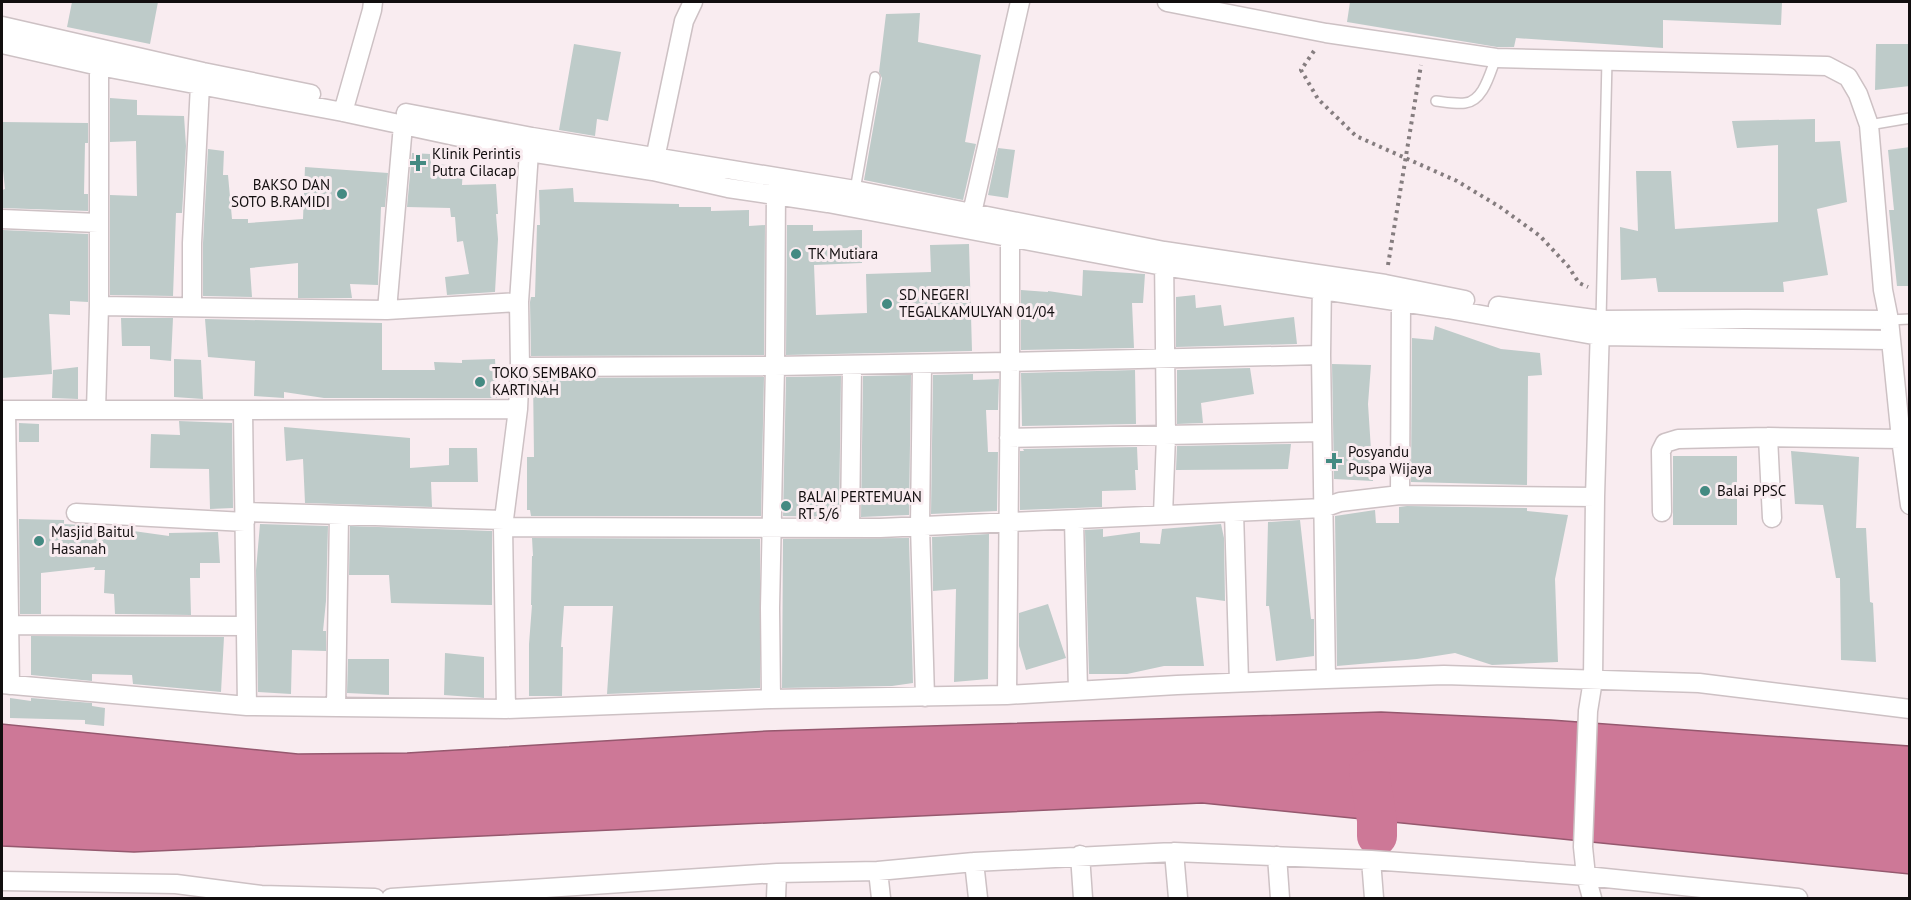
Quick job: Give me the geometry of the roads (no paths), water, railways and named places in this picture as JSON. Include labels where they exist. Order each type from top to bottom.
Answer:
[{"type":"street","points":[[344,106],[373,2]]},
{"type":"street","points":[[680,2],[684,21]]},
{"type":"street","points":[[654,164],[684,21],[693,2]]},
{"type":"street","points":[[972,213],[1020,2]]},
{"type":"street","points":[[1167,2],[1326,33],[1496,57],[1827,66],[1848,78],[1858,94],[1869,125],[1883,290],[1889,320],[1889,340],[1900,440],[1910,505]]},
{"type":"street","points":[[2,26],[201,78],[530,145]]},
{"type":"street","points":[[2,44],[99,66],[201,78]]},
{"type":"street","points":[[96,410],[99,306],[99,66]]},
{"type":"street","points":[[192,306],[192,243],[201,78]]},
{"type":"street","points":[[344,106],[403,125],[654,164],[728,188],[855,190],[972,213],[1012,228]]},
{"type":"street","points":[[387,310],[403,125]]},
{"type":"street","points":[[506,709],[504,523],[518,409],[519,302],[530,145]]},
{"type":"street","points":[[776,187],[1012,228],[1164,258],[1322,283],[1401,302],[1446,302]]},
{"type":"street","points":[[771,699],[770,608],[776,187]]},
{"type":"street","points":[[2,219],[98,223]]},
{"type":"street","points":[[1007,695],[1012,228]]},
{"type":"street","points":[[1163,515],[1166,435],[1164,258]]},
{"type":"street","points":[[1322,283],[1385,284],[1446,302],[1600,328],[1889,340]]},
{"type":"street","points":[[1322,283],[1326,679]]},
{"type":"street","points":[[99,306],[387,310],[519,302]]},
{"type":"street","points":[[1400,495],[1401,302]]},
{"type":"street","points":[[1600,328],[1746,319],[1889,320]]},
{"type":"street","points":[[1592,898],[1586,876],[1583,847],[1588,711],[1593,680],[1600,328]]},
{"type":"street","points":[[520,367],[922,364],[1321,355]]},
{"type":"street","points":[[922,364],[920,526],[925,697]]},
{"type":"street","points":[[850,527],[852,365]]},
{"type":"street","points":[[518,409],[4,410],[10,625],[6,684],[247,706],[506,709],[771,699],[1007,695],[1239,682],[1444,675],[1699,683],[1910,708]]},
{"type":"street","points":[[243,410],[247,706]]},
{"type":"street","points":[[1009,438],[1322,432]]},
{"type":"street","points":[[1662,512],[1661,452],[1665,443],[1678,439],[1768,437],[1900,440]]},
{"type":"street","points":[[1768,437],[1772,518]]},
{"type":"street","points":[[76,513],[245,517],[339,515],[504,523],[850,527],[920,526],[1323,508],[1340,502],[1400,495],[1595,497]]},
{"type":"street","points":[[1234,512],[1239,682]]},
{"type":"street","points":[[336,707],[339,515]]},
{"type":"street","points":[[1074,519],[1078,691]]},
{"type":"street","points":[[10,625],[246,626]]},
{"type":"street","points":[[390,898],[668,890],[777,873],[878,871],[1080,855],[1174,852],[1371,860],[1586,876],[1798,898]]},
{"type":"street","points":[[1174,852],[1178,898]]},
{"type":"street","points":[[1080,855],[1083,898]]},
{"type":"street","points":[[1277,856],[1280,898]]},
{"type":"street","points":[[1371,860],[1374,898]]},
{"type":"street","points":[[974,862],[978,898]]},
{"type":"street","points":[[878,871],[881,898]]},
{"type":"street","points":[[776,898],[777,873]]},
{"type":"street","points":[[2,881],[177,884],[262,897],[375,898]]},
{"type":"lane","points":[[1436,101],[1467,103],[1476,99],[1487,82],[1496,57]]},
{"type":"lane","points":[[1600,328],[1607,60]]},
{"type":"lane","points":[[855,190],[875,77]]},
{"type":"lane","points":[[1869,125],[1910,118]]},
{"type":"lane","points":[[1889,320],[1910,319]]},
{"type":"waterway","points":[[1369,770],[1377,820],[1377,836]]},
{"type":"place","name":"Klinik Perintis Putra Cilacap","points":[[418,163]]},
{"type":"place","name":"BAKSO DAN SOTO B.RAMIDI","points":[[342,194]]},
{"type":"place","name":"TK Mutiara","points":[[796,254]]},
{"type":"place","name":"SD NEGERI TEGALKAMULYAN 01/04","points":[[887,304]]},
{"type":"place","name":"TOKO SEMBAKO KARTINAH","points":[[480,382]]},
{"type":"place","name":"Posyandu Puspa Wijaya","points":[[1334,461]]},
{"type":"place","name":"Balai PPSC","points":[[1705,491]]},
{"type":"place","name":"BALAI PERTEMUAN RT 5/6","points":[[786,506]]},
{"type":"place","name":"Masjid Baitul Hasanah","points":[[39,541]]}]
